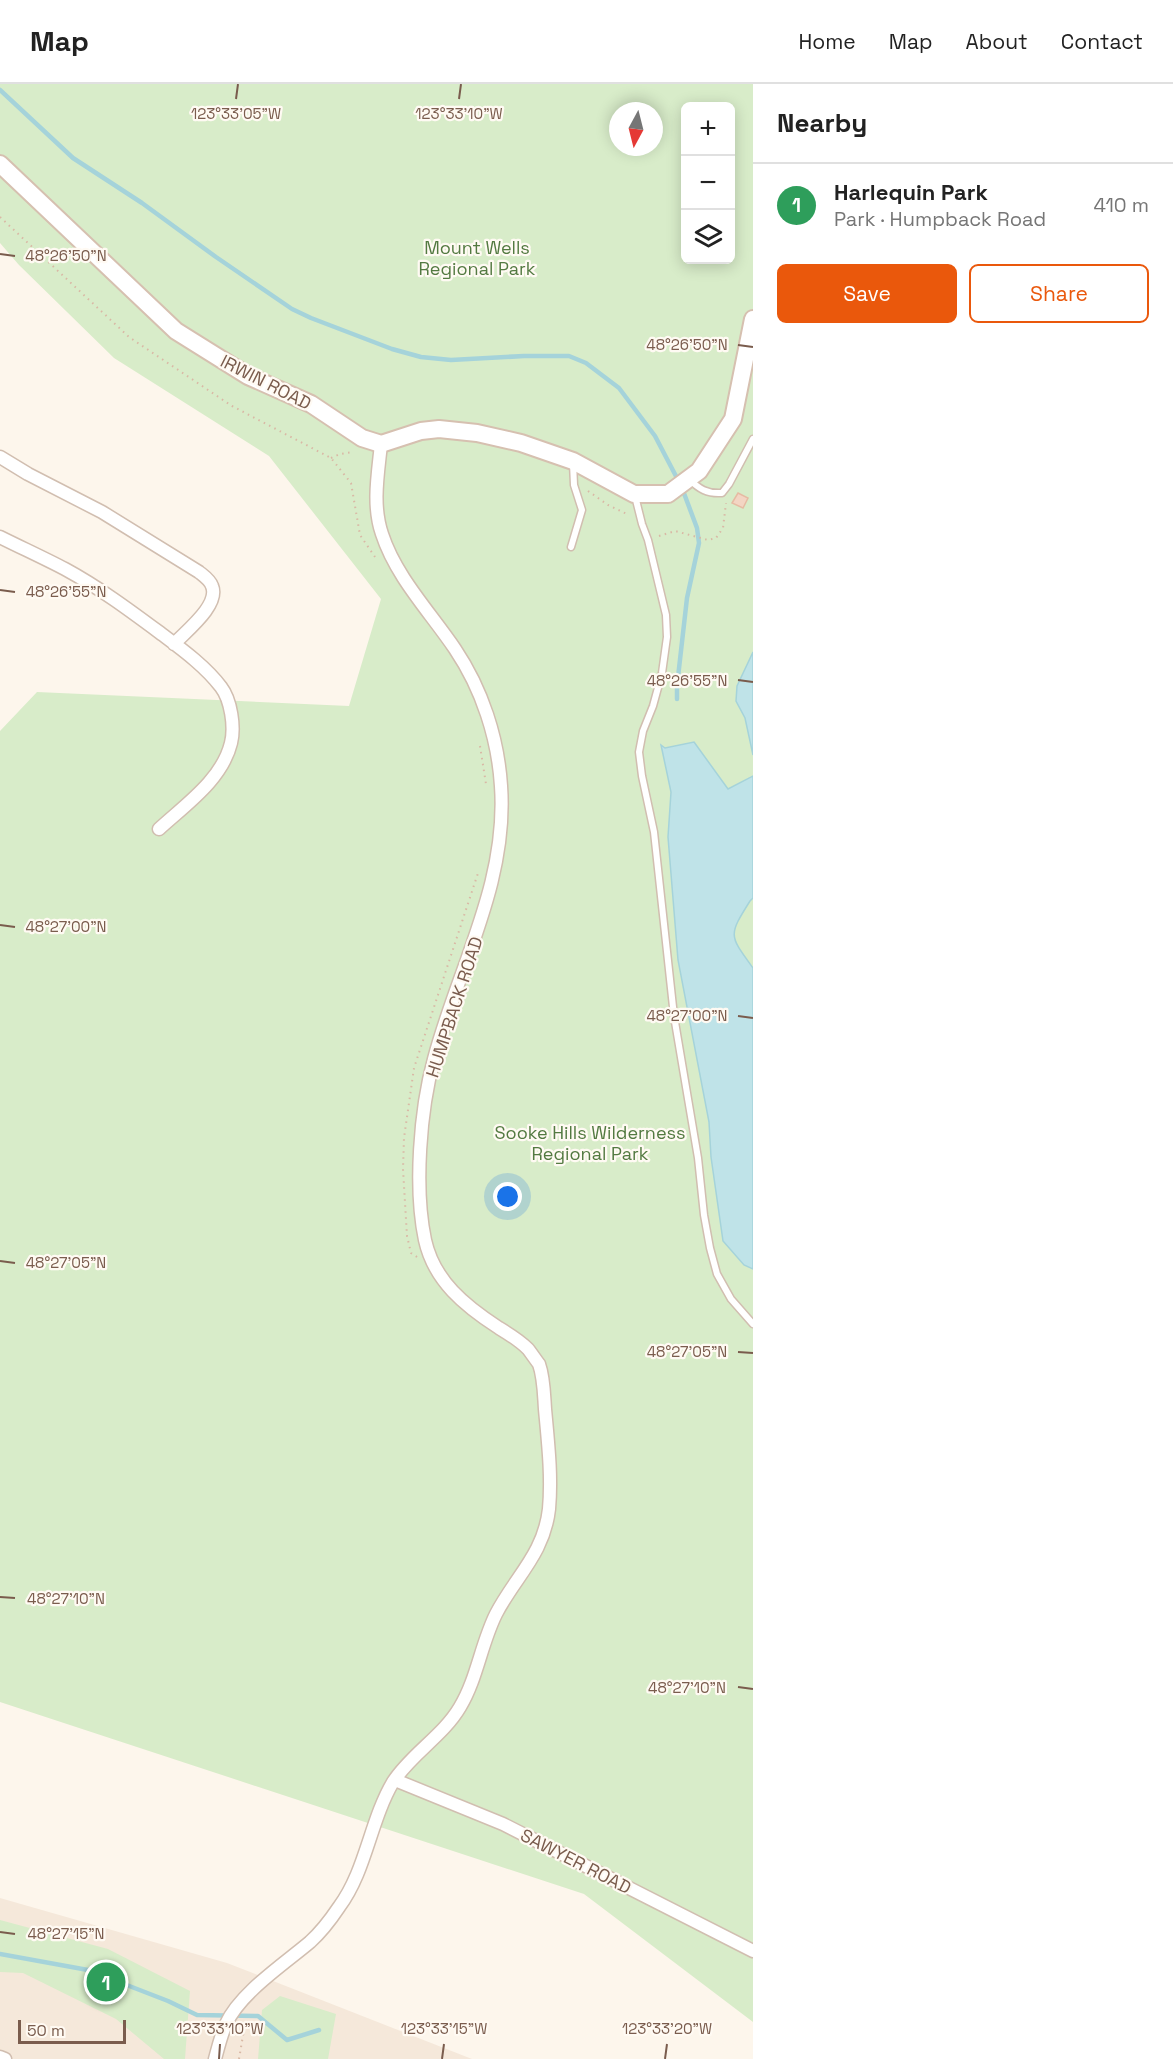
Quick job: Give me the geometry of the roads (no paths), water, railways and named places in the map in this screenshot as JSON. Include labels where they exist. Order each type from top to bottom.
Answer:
[{"type":"street","name":"IRWIN ROAD","points":[[0,164],[176,331],[248,376],[311,404],[362,438],[381,444]]},
{"type":"street","points":[[381,444],[421,431],[439,429],[477,433],[511,441],[573,461],[634,494],[668,494],[699,471],[733,419],[753,319]]},
{"type":"street","name":"HUMPBACK ROAD","points":[[215,2059],[226,2022],[238,2005],[276,1969],[313,1939],[348,1894],[387,1794],[395,1780],[405,1766],[458,1710],[470,1688],[482,1645],[498,1611],[533,1558],[544,1535],[549,1511],[549,1453],[543,1382],[538,1363],[528,1348],[466,1306],[452,1292],[441,1278],[425,1240],[420,1170],[433,1060],[481,922],[498,852],[501,786],[488,716],[476,685],[458,652],[392,557],[382,536],[377,513],[376,489],[381,444]]},
{"type":"street","points":[[0,457],[102,512],[210,581],[213,588],[211,602],[196,622],[174,644]]},
{"type":"street","points":[[0,537],[66,570],[99,590],[186,653],[222,687],[232,721],[232,742],[225,761],[214,777],[159,830]]},
{"type":"street","name":"SAWYER ROAD","points":[[395,1780],[503,1824],[753,1951]]},
{"type":"street","points":[[0,2057],[5,2059]]},
{"type":"lane","points":[[689,478],[700,489],[722,493],[753,439]]},
{"type":"lane","points":[[571,547],[582,510],[574,485],[573,461]]},
{"type":"lane","points":[[634,494],[666,615],[667,637],[662,673],[643,731],[639,752],[654,832],[674,1016],[698,1158],[710,1248],[717,1274],[753,1324]]},
{"type":"water","points":[[753,652],[753,755],[745,718],[736,701],[737,686]]},
{"type":"water","points":[[694,742],[728,789],[753,776],[753,898],[738,922],[734,935],[739,949],[753,968],[753,1269],[744,1265],[723,1241],[711,1157],[709,1122],[678,960],[668,837],[671,792],[661,745],[665,748]]},
{"type":"waterway","points":[[0,90],[73,158],[142,203],[292,309],[311,318],[392,349],[421,357],[451,360],[569,356],[586,363],[619,388],[655,436],[678,480]]},
{"type":"waterway","points":[[677,699],[687,598],[699,543],[697,528],[682,488]]},
{"type":"waterway","points":[[0,1954],[88,1970],[168,2001],[197,2015],[258,2016],[287,2040],[319,2030]]},
{"type":"place","name":"Harlequin Park","points":[[106,1982]]},
{"type":"park label","name":"Mount Wells Regional Park","points":[[477,258]]},
{"type":"park label","name":"Sooke Hills Wilderness Regional Park","points":[[590,1142]]}]
